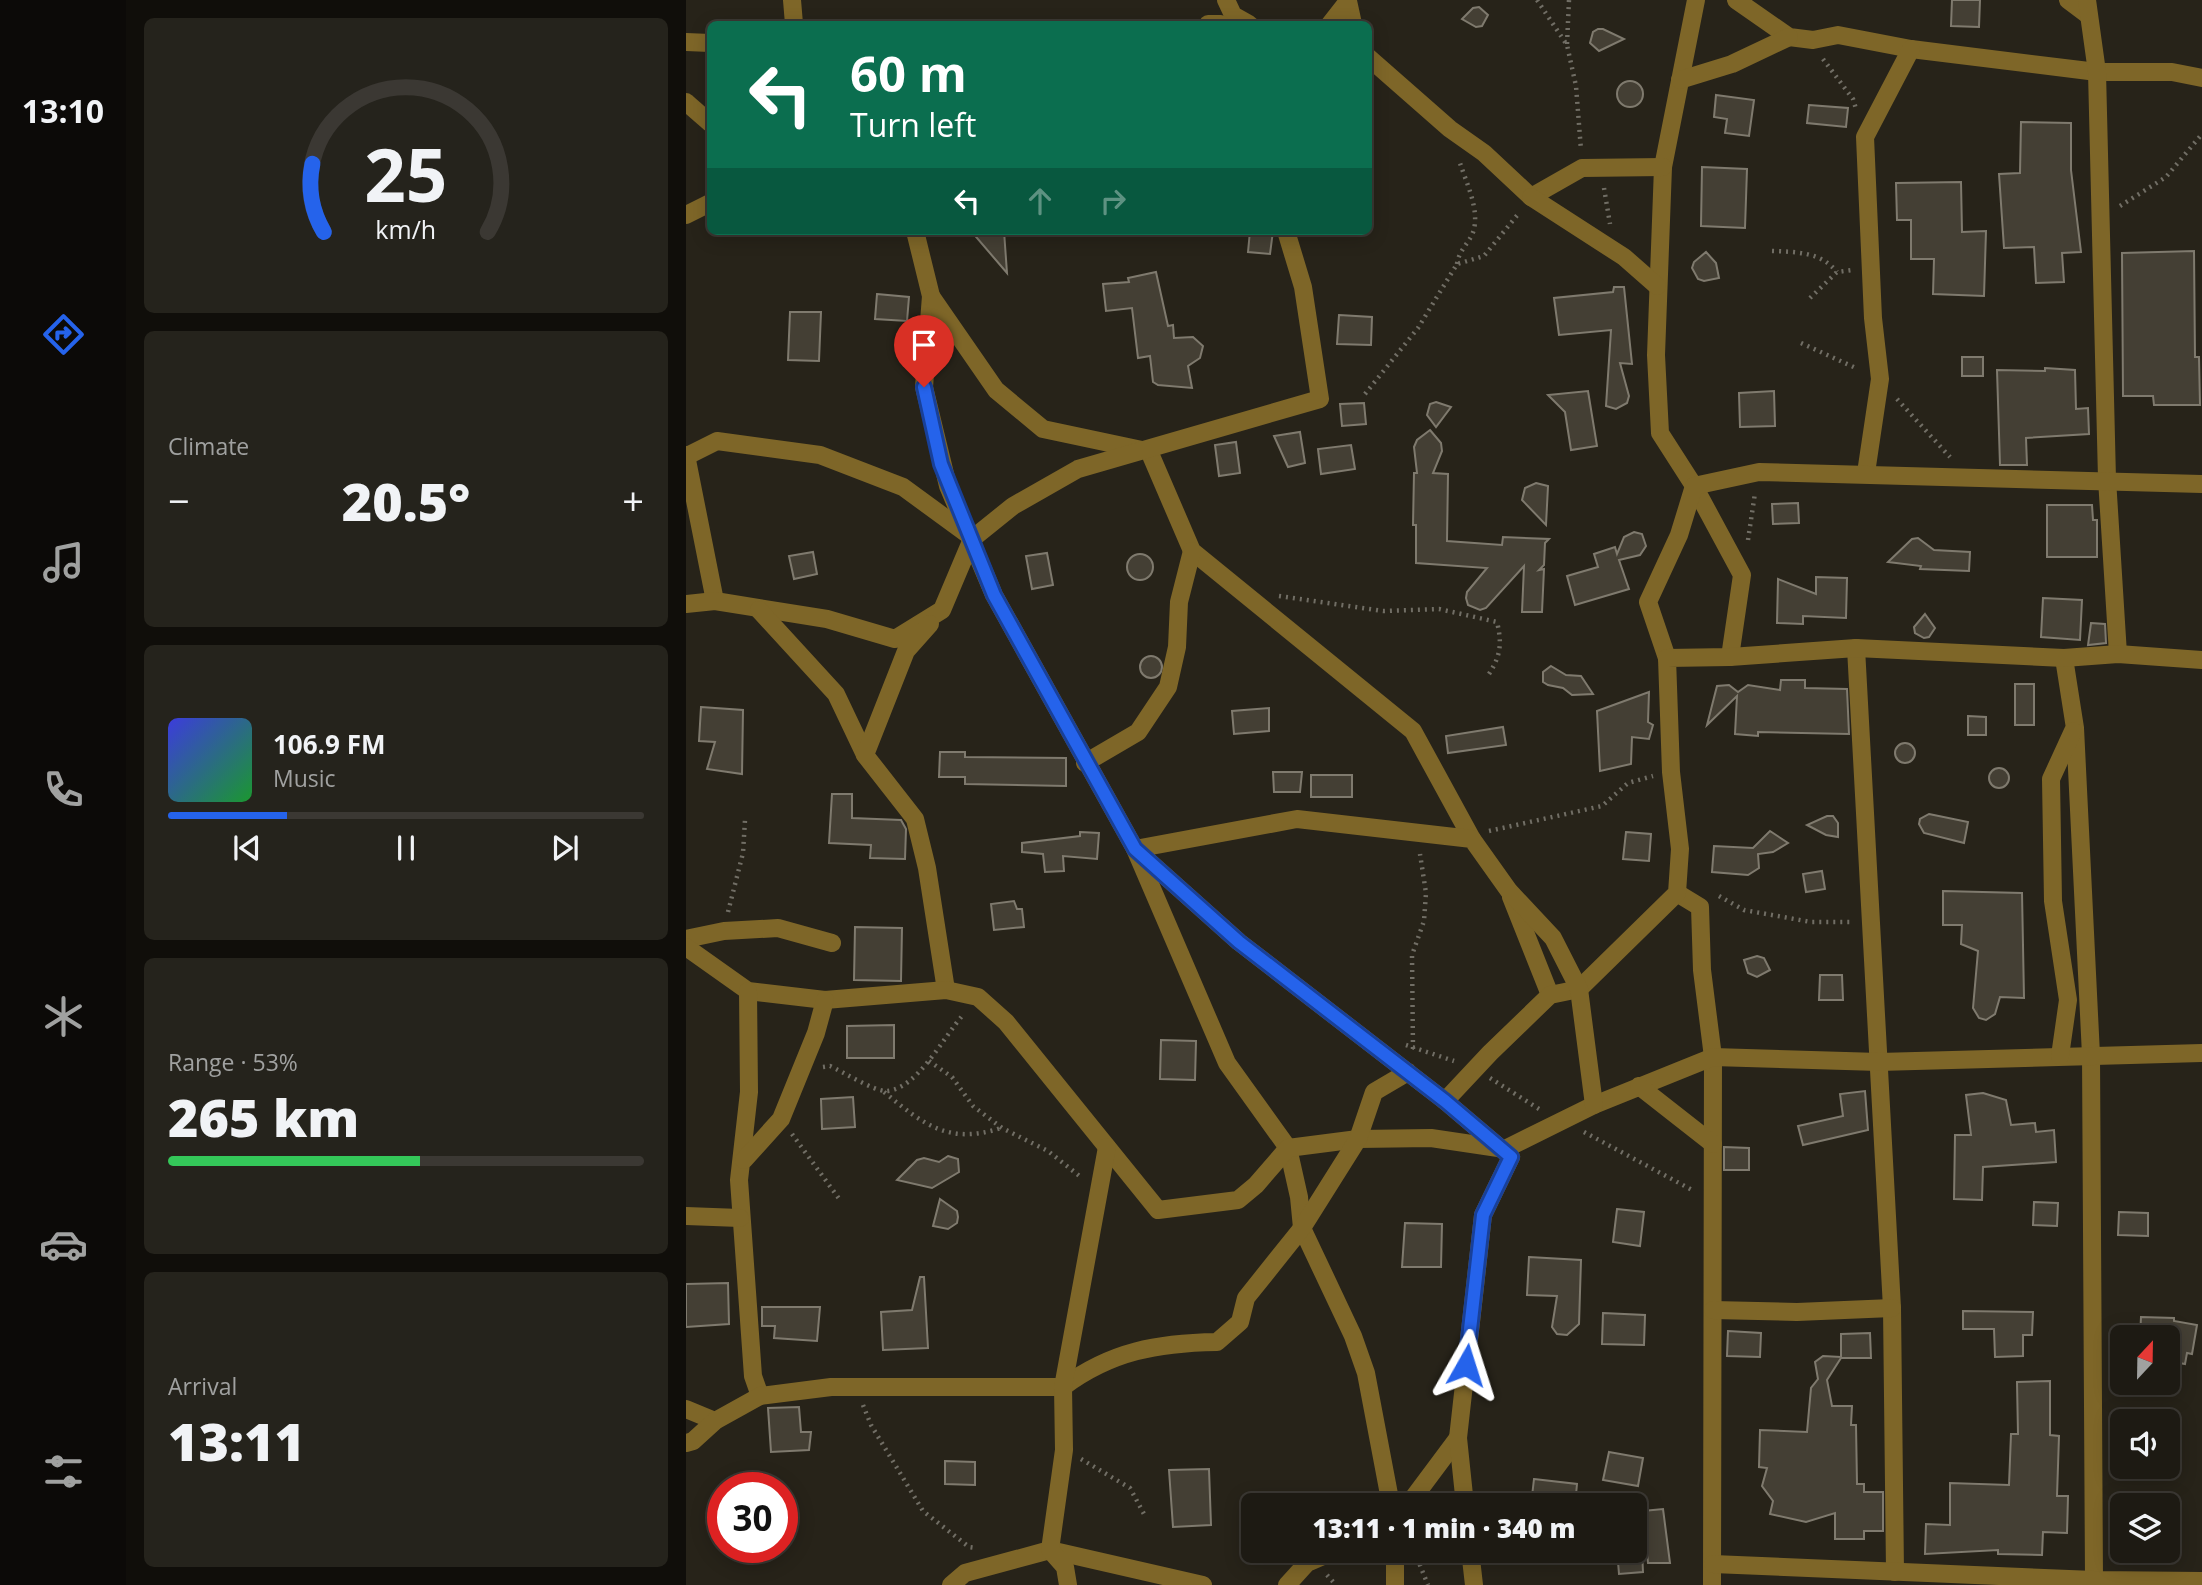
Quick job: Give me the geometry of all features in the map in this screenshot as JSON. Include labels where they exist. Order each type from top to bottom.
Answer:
[{"type":"street","points":[[792,0],[794,21]]},
{"type":"street","points":[[1226,0],[1233,16],[1244,21]]},
{"type":"street","points":[[1696,0],[1663,167],[1656,355],[1660,433],[1695,486],[1742,575],[1730,657]]},
{"type":"street","points":[[1736,0],[1789,37],[1813,40],[1838,35],[1911,49],[2097,72],[2172,72],[2202,78]]},
{"type":"street","points":[[2068,0],[2087,8],[2097,72],[2107,479],[2118,654]]},
{"type":"street","points":[[1332,21],[1348,1],[1352,21]]},
{"type":"street","points":[[1680,80],[1732,64],[1789,37]]},
{"type":"street","points":[[686,42],[707,43]]},
{"type":"street","points":[[1866,473],[1880,379],[1870,268],[1865,137],[1911,49]]},
{"type":"street","points":[[1372,61],[1450,129],[1484,153],[1531,197],[1624,257],[1657,286]]},
{"type":"street","points":[[686,102],[707,120]]},
{"type":"street","points":[[1531,197],[1582,168],[1663,167]]},
{"type":"street","points":[[686,215],[707,204]]},
{"type":"street","points":[[916,235],[931,296],[924,387],[941,464],[994,595],[1135,849],[1227,1063],[1288,1148],[1299,1197],[1302,1228],[1353,1336],[1367,1373],[1389,1493]]},
{"type":"street","points":[[865,755],[906,651],[943,610],[972,538],[1013,506],[1078,469],[1149,451],[1320,398],[1303,287],[1287,235]]},
{"type":"street","points":[[931,296],[996,390],[1043,429],[1149,451]]},
{"type":"street","points":[[715,601],[687,456],[717,441],[820,454],[903,487],[972,538]]},
{"type":"street","points":[[1149,451],[1192,551],[1413,731],[1472,838],[1509,891],[1553,938],[1579,989],[1594,1105]]},
{"type":"street","points":[[1695,486],[1759,472],[2107,479],[2202,484]]},
{"type":"street","points":[[1445,1101],[1550,995],[1579,989],[1677,893],[1680,849],[1671,772],[1667,658],[1648,602],[1679,535],[1695,486]]},
{"type":"street","points":[[1085,762],[1138,732],[1168,687],[1177,647],[1179,603],[1192,551]]},
{"type":"street","points":[[686,604],[715,601],[827,619],[895,639],[943,610]]},
{"type":"street","points":[[759,610],[836,694],[865,755],[915,819],[927,868],[946,990]]},
{"type":"street","points":[[1667,658],[1730,657],[1856,648],[2064,659],[2118,654],[2202,660]]},
{"type":"street","points":[[1856,648],[1892,1308],[1895,1572]]},
{"type":"street","points":[[2064,659],[2075,728],[2091,1055],[2094,1580]]},
{"type":"street","points":[[2060,1056],[2068,1000],[2053,901],[2051,779],[2075,728]]},
{"type":"street","points":[[1135,849],[1297,819],[1472,838]]},
{"type":"street","points":[[1135,849],[1239,942],[1445,1101],[1505,1149],[1511,1157],[1483,1215],[1458,1438],[1464,1493]]},
{"type":"street","points":[[1509,891],[1550,995]]},
{"type":"street","points":[[1677,893],[1700,907],[1702,970],[1713,1057],[1712,1585]]},
{"type":"street","points":[[686,939],[724,931],[778,928],[832,943]]},
{"type":"street","points":[[686,947],[748,991],[825,1000],[946,990],[978,997],[1006,1021],[1158,1210],[1238,1200],[1256,1185],[1288,1148],[1358,1139],[1432,1138],[1505,1149],[1594,1105],[1713,1057],[1879,1062],[2202,1052]]},
{"type":"street","points":[[748,991],[749,1092],[744,1160],[739,1180],[740,1217],[754,1376],[760,1396]]},
{"type":"street","points":[[744,1160],[781,1119],[825,1000]]},
{"type":"street","points":[[686,1443],[693,1441],[715,1421],[760,1396],[831,1387],[1063,1387],[1092,1365],[1132,1353],[1173,1343],[1217,1342],[1240,1322],[1246,1298],[1302,1228],[1358,1139],[1374,1092],[1408,1072]]},
{"type":"street","points":[[1639,1087],[1713,1144]]},
{"type":"street","points":[[1068,1585],[1065,1567],[1050,1550],[1064,1450],[1063,1387],[1107,1147]]},
{"type":"street","points":[[686,1216],[740,1217]]},
{"type":"street","points":[[1713,1310],[1797,1312],[1892,1308]]},
{"type":"street","points":[[686,1409],[715,1421]]},
{"type":"street","points":[[1417,1493],[1458,1438]]},
{"type":"street","points":[[951,1585],[965,1573],[1050,1550],[1203,1585]]},
{"type":"street","points":[[1287,1585],[1307,1563]]},
{"type":"street","points":[[1395,1563],[1395,1585]]},
{"type":"street","points":[[1471,1563],[1474,1585]]},
{"type":"street","points":[[1713,1564],[2094,1580],[2202,1581]]},
{"type":"path","points":[[1537,0],[1567,45]]},
{"type":"path","points":[[1569,0],[1567,45],[1576,86],[1582,168],[1604,181],[1607,217],[1624,257]]},
{"type":"path","points":[[1789,37],[1826,61],[1853,99],[1865,137]]},
{"type":"path","points":[[1365,394],[1418,328],[1457,264],[1458,253],[1474,230],[1474,206],[1450,129]]},
{"type":"path","points":[[2100,219],[2166,177],[2202,134]]},
{"type":"path","points":[[1457,264],[1484,256],[1531,197]]},
{"type":"path","points":[[1772,251],[1799,252],[1827,260],[1837,272]]},
{"type":"path","points":[[1810,298],[1837,272],[1870,268]]},
{"type":"path","points":[[1742,575],[1759,472]]},
{"type":"path","points":[[1273,595],[1382,611],[1439,609],[1497,622],[1501,640],[1500,658],[1489,674]]},
{"type":"path","points":[[1472,838],[1502,827],[1555,819],[1602,806],[1628,783],[1671,772]]},
{"type":"path","points":[[724,931],[743,853],[745,820]]},
{"type":"path","points":[[1408,1072],[1413,1046],[1412,955],[1424,921],[1426,893],[1415,832]]},
{"type":"path","points":[[1677,893],[1708,891],[1744,911],[1811,922],[1848,923],[1871,913]]},
{"type":"path","points":[[884,1091],[899,1088],[929,1061],[953,1025],[978,997]]},
{"type":"path","points":[[929,1061],[952,1077],[973,1106],[1002,1128],[1048,1151],[1098,1191]]},
{"type":"path","points":[[802,1067],[830,1066],[884,1091],[917,1119],[951,1133],[976,1136],[1002,1128]]},
{"type":"path","points":[[781,1119],[840,1200]]},
{"type":"path","points":[[857,1388],[871,1425],[923,1511],[969,1547],[983,1548]]},
{"type":"path","points":[[1064,1450],[1130,1488],[1144,1514]]},
{"type":"path","points":[[1419,1563],[1428,1585]]},
{"type":"building","points":[[1952,0],[1980,0],[1979,27],[1951,26]]},
{"type":"building","points":[[1479,7],[1488,15],[1482,26],[1476,27],[1462,19],[1473,8]]},
{"type":"building","points":[[1598,29],[1624,39],[1599,51],[1590,43],[1593,32]]},
{"type":"building","points":[[1630,81],[1639,85],[1643,94],[1639,103],[1630,107],[1621,103],[1617,94],[1621,85]]},
{"type":"building","points":[[1716,95],[1754,100],[1749,136],[1725,133],[1727,119],[1714,117]]},
{"type":"building","points":[[1809,105],[1848,108],[1846,127],[1807,123]]},
{"type":"building","points":[[2021,122],[2071,123],[2071,170],[2081,252],[2062,253],[2064,282],[2036,283],[2034,247],[2004,248],[1999,174],[2020,173]]},
{"type":"building","points":[[1702,167],[1747,169],[1745,228],[1701,226]]},
{"type":"building","points":[[1961,182],[1962,232],[1986,231],[1984,296],[1933,294],[1934,259],[1911,259],[1911,220],[1897,220],[1896,183]]},
{"type":"building","points":[[974,235],[1004,235],[1007,273]]},
{"type":"building","points":[[1250,235],[1272,235],[1270,254],[1248,252]]},
{"type":"building","points":[[2194,251],[2195,357],[2199,357],[2200,405],[2154,405],[2153,396],[2123,396],[2122,253]]},
{"type":"building","points":[[1706,252],[1716,263],[1719,278],[1704,281],[1698,279],[1692,268],[1694,262]]},
{"type":"building","points":[[1156,272],[1168,326],[1173,325],[1174,338],[1193,337],[1203,346],[1200,358],[1188,366],[1192,388],[1158,385],[1153,382],[1150,356],[1138,358],[1132,308],[1106,311],[1103,284],[1129,282],[1128,278]]},
{"type":"building","points":[[1614,287],[1624,287],[1632,364],[1620,363],[1629,396],[1627,403],[1616,409],[1606,406],[1611,330],[1559,335],[1554,298],[1613,292]]},
{"type":"building","points":[[877,294],[909,297],[907,321],[875,319]]},
{"type":"building","points":[[790,312],[821,312],[819,361],[788,360]]},
{"type":"building","points":[[1339,315],[1372,317],[1371,345],[1337,344]]},
{"type":"building","points":[[1962,357],[1983,357],[1983,376],[1962,376]]},
{"type":"building","points":[[2045,368],[2075,370],[2076,409],[2088,408],[2089,434],[2026,438],[2027,465],[2000,465],[1997,370],[2045,371]]},
{"type":"building","points":[[1588,391],[1597,446],[1571,450],[1565,412],[1548,395]]},
{"type":"building","points":[[1774,391],[1775,426],[1740,427],[1739,393]]},
{"type":"building","points":[[1436,402],[1451,407],[1436,427],[1427,415],[1430,404]]},
{"type":"building","points":[[1364,403],[1366,424],[1342,426],[1340,404]]},
{"type":"building","points":[[1430,430],[1441,443],[1442,451],[1433,473],[1448,474],[1447,541],[1502,545],[1503,537],[1549,539],[1545,543],[1544,565],[1539,570],[1544,569],[1542,612],[1522,612],[1524,566],[1486,608],[1480,610],[1468,605],[1467,592],[1487,568],[1416,563],[1416,525],[1413,525],[1414,473],[1417,473],[1414,447],[1417,440]]},
{"type":"building","points":[[1300,432],[1305,463],[1288,467],[1274,436]]},
{"type":"building","points":[[1236,442],[1240,473],[1219,476],[1215,445]]},
{"type":"building","points":[[1351,445],[1355,469],[1321,474],[1318,449]]},
{"type":"building","points":[[1536,483],[1548,486],[1546,525],[1522,500],[1525,488]]},
{"type":"building","points":[[1798,503],[1799,523],[1773,524],[1772,504]]},
{"type":"building","points":[[2047,505],[2092,505],[2093,520],[2097,520],[2097,557],[2047,557]]},
{"type":"building","points":[[1634,532],[1642,534],[1646,546],[1640,555],[1619,560],[1629,589],[1575,605],[1567,576],[1598,567],[1594,554],[1615,547],[1617,554],[1624,537]]},
{"type":"building","points":[[1918,538],[1934,550],[1970,552],[1969,571],[1920,569],[1921,566],[1888,562],[1912,539]]},
{"type":"building","points":[[813,552],[817,574],[794,579],[789,556]]},
{"type":"building","points":[[1047,553],[1053,585],[1032,589],[1026,556]]},
{"type":"building","points":[[1140,554],[1149,558],[1153,567],[1149,576],[1140,580],[1131,576],[1127,567],[1131,558]]},
{"type":"building","points":[[1816,577],[1847,578],[1846,618],[1803,616],[1803,624],[1777,623],[1778,579],[1816,594]]},
{"type":"building","points":[[2043,598],[2082,600],[2080,640],[2041,637]]},
{"type":"building","points":[[1925,614],[1935,628],[1929,637],[1924,638],[1915,633],[1914,627]]},
{"type":"building","points":[[2091,623],[2105,624],[2106,643],[2088,645]]},
{"type":"building","points":[[1151,656],[1159,659],[1162,667],[1159,675],[1151,678],[1143,675],[1140,667],[1143,659]]},
{"type":"building","points":[[1551,666],[1566,675],[1581,676],[1593,694],[1572,695],[1563,688],[1543,682],[1543,672]]},
{"type":"building","points":[[1781,680],[1805,680],[1805,688],[1847,689],[1849,734],[1735,734],[1737,696],[1707,725],[1717,686],[1729,685],[1738,692],[1748,685],[1780,690]]},
{"type":"building","points":[[2015,684],[2034,684],[2034,725],[2015,725]]},
{"type":"building","points":[[1649,692],[1648,722],[1653,725],[1649,739],[1632,737],[1631,764],[1600,771],[1597,711]]},
{"type":"building","points":[[701,707],[743,710],[742,774],[707,769],[715,742],[699,741]]},
{"type":"building","points":[[1269,708],[1269,731],[1234,734],[1232,711]]},
{"type":"building","points":[[1968,716],[1986,717],[1986,735],[1968,735]]},
{"type":"building","points":[[1503,727],[1506,745],[1448,753],[1446,736]]},
{"type":"building","points":[[1901,743],[1909,743],[1915,753],[1909,763],[1901,763],[1895,757],[1895,749]]},
{"type":"building","points":[[940,752],[965,752],[965,757],[1066,758],[1066,786],[965,784],[965,777],[939,777]]},
{"type":"building","points":[[1999,768],[2006,771],[2009,778],[2006,785],[1999,788],[1992,785],[1989,778],[1992,771]]},
{"type":"building","points":[[1273,772],[1302,772],[1300,792],[1274,792]]},
{"type":"building","points":[[1311,775],[1352,775],[1352,797],[1311,797]]},
{"type":"building","points":[[832,794],[852,794],[852,818],[901,820],[906,829],[905,859],[870,858],[871,845],[829,843]]},
{"type":"building","points":[[1929,814],[1968,822],[1964,843],[1924,833],[1919,824],[1920,819]]},
{"type":"building","points":[[1833,816],[1838,823],[1838,837],[1826,835],[1807,825]]},
{"type":"building","points":[[1770,831],[1788,843],[1773,852],[1758,854],[1759,868],[1748,875],[1712,872],[1714,846],[1753,848]]},
{"type":"building","points":[[1080,832],[1099,833],[1097,859],[1063,856],[1064,871],[1045,872],[1043,854],[1022,852],[1022,843],[1080,836]]},
{"type":"building","points":[[1626,832],[1651,834],[1649,861],[1623,859]]},
{"type":"building","points":[[1822,871],[1825,889],[1806,892],[1803,874]]},
{"type":"building","points":[[1943,891],[2022,893],[2024,998],[2000,997],[1995,1014],[1986,1020],[1979,1018],[1973,1008],[1978,951],[1961,944],[1962,925],[1943,925]]},
{"type":"building","points":[[1014,901],[1017,909],[1022,909],[1024,927],[994,930],[991,904]]},
{"type":"building","points":[[855,927],[902,928],[901,981],[854,980]]},
{"type":"building","points":[[1757,956],[1764,958],[1770,970],[1757,977],[1748,973],[1744,960]]},
{"type":"building","points":[[1820,975],[1842,975],[1843,1000],[1819,1000]]},
{"type":"building","points":[[894,1025],[894,1058],[847,1058],[847,1026]]},
{"type":"building","points":[[1161,1040],[1196,1041],[1195,1080],[1160,1079]]},
{"type":"building","points":[[1865,1091],[1868,1130],[1803,1145],[1798,1126],[1843,1116],[1840,1094]]},
{"type":"building","points":[[1983,1093],[2006,1100],[2011,1125],[2035,1123],[2036,1132],[2054,1130],[2056,1162],[1983,1167],[1982,1200],[1954,1199],[1955,1135],[1971,1135],[1966,1095]]},
{"type":"building","points":[[853,1097],[855,1127],[822,1129],[821,1099]]},
{"type":"building","points":[[1724,1147],[1749,1148],[1749,1170],[1724,1170]]},
{"type":"building","points":[[948,1156],[958,1159],[959,1172],[932,1188],[897,1180],[917,1160],[924,1158],[939,1162]]},
{"type":"building","points":[[940,1199],[957,1211],[957,1223],[948,1229],[933,1226]]},
{"type":"building","points":[[2034,1202],[2058,1203],[2057,1226],[2033,1225]]},
{"type":"building","points":[[1617,1209],[1644,1212],[1640,1246],[1613,1242]]},
{"type":"building","points":[[2119,1212],[2148,1213],[2148,1236],[2118,1235]]},
{"type":"building","points":[[1405,1223],[1442,1224],[1441,1267],[1402,1267]]},
{"type":"building","points":[[1529,1257],[1581,1260],[1579,1324],[1567,1335],[1557,1334],[1552,1327],[1557,1296],[1527,1295]]},
{"type":"building","points":[[920,1277],[924,1277],[928,1348],[883,1350],[881,1312],[912,1310]]},
{"type":"building","points":[[728,1283],[729,1324],[686,1327],[686,1284]]},
{"type":"building","points":[[762,1307],[820,1307],[817,1341],[774,1338],[775,1326],[762,1326]]},
{"type":"building","points":[[1963,1311],[2033,1312],[2032,1335],[2023,1335],[2023,1356],[1995,1357],[1994,1329],[1963,1329]]},
{"type":"building","points":[[1603,1313],[1645,1315],[1644,1345],[1602,1344]]},
{"type":"building","points":[[2141,1317],[2174,1318],[2174,1321],[2197,1325],[2192,1354],[2187,1353],[2185,1364],[2180,1363],[2180,1325],[2141,1325]]},
{"type":"building","points":[[1728,1331],[1761,1333],[1760,1357],[1727,1356]]},
{"type":"building","points":[[1870,1333],[1871,1358],[1841,1358],[1827,1380],[1832,1406],[1852,1406],[1851,1425],[1856,1425],[1857,1484],[1864,1484],[1864,1492],[1883,1492],[1883,1531],[1864,1531],[1864,1539],[1835,1539],[1835,1513],[1806,1522],[1770,1514],[1773,1501],[1762,1486],[1767,1468],[1759,1467],[1760,1430],[1807,1432],[1811,1388],[1818,1379],[1815,1362],[1823,1356],[1841,1357],[1841,1334]]},
{"type":"building","points":[[2050,1381],[2050,1435],[2059,1436],[2057,1496],[2068,1496],[2067,1533],[2043,1532],[2042,1555],[1998,1554],[1998,1550],[1925,1554],[1926,1524],[1950,1525],[1950,1483],[2009,1485],[2011,1434],[2018,1434],[2017,1382]]},
{"type":"building","points":[[799,1407],[801,1432],[811,1432],[809,1450],[771,1452],[768,1408]]},
{"type":"building","points":[[1609,1452],[1643,1458],[1638,1486],[1603,1480]]},
{"type":"building","points":[[945,1461],[975,1462],[975,1485],[945,1484]]},
{"type":"building","points":[[1209,1469],[1211,1525],[1173,1527],[1169,1470]]},
{"type":"building","points":[[1534,1479],[1577,1484],[1576,1493],[1532,1493]]},
{"type":"building","points":[[1663,1509],[1670,1563],[1648,1563],[1647,1511]]},
{"type":"building","points":[[1618,1563],[1643,1563],[1643,1572],[1619,1574]]},
{"type":"route","points":[[924,387],[948,486],[994,595],[1135,849],[1239,942],[1445,1101],[1505,1149],[1511,1157],[1483,1215],[1466,1365]]}]
